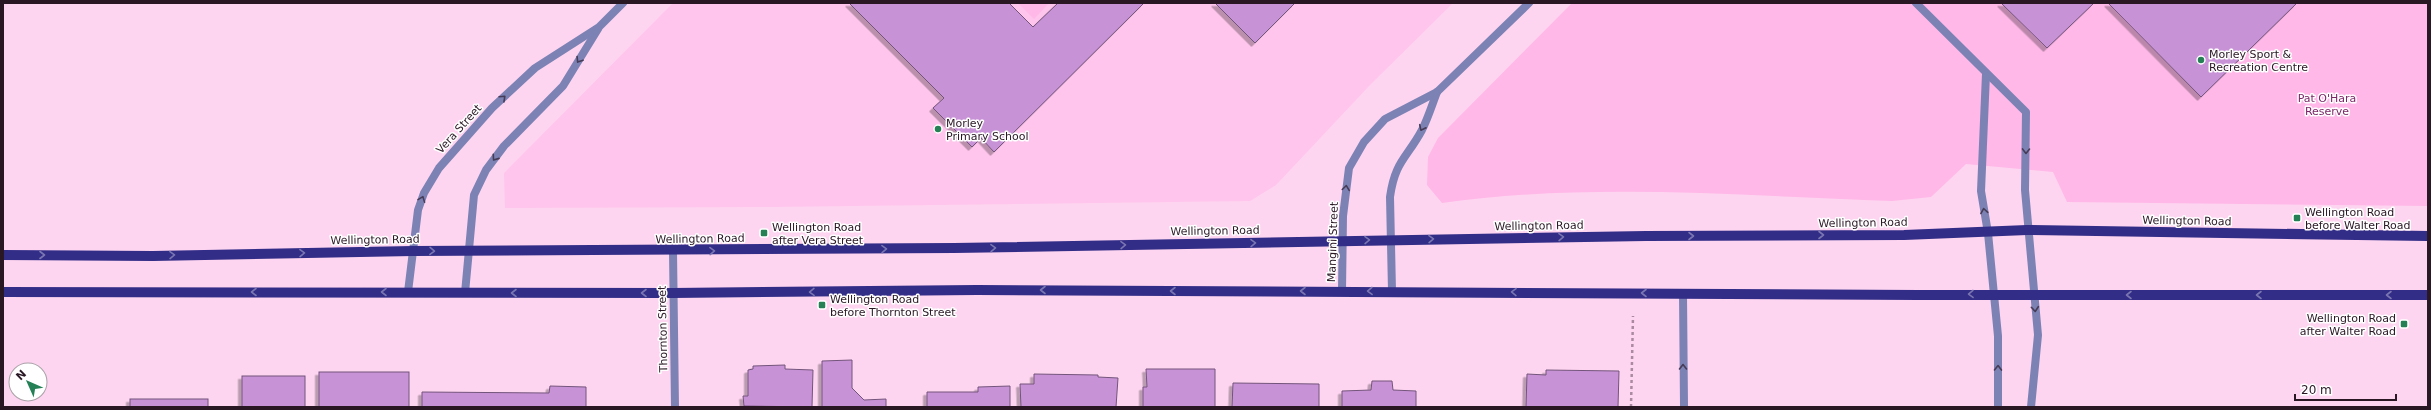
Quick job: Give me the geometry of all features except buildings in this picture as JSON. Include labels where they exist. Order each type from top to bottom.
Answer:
[{"type":"main road","name":"Wellington Road","points":[[3,255],[153,256],[413,251],[674,251],[1342,240],[1988,233],[2027,230],[2428,236]]},
{"type":"main road","points":[[3,292],[408,292],[466,294],[977,290],[1392,291],[1683,294],[2428,295]]},
{"type":"street","name":"Vera Street","points":[[408,292],[418,210],[424,193],[439,168],[459,143],[492,108],[535,68],[599,27],[623,3]]},
{"type":"street","name":"Mangini Street","points":[[1342,291],[1343,216],[1349,168],[1364,142],[1385,119],[1437,92],[1493,40],[1529,3]]},
{"type":"street","points":[[1916,3],[2026,112],[2025,190],[2027,230],[2038,335],[2031,407]]},
{"type":"street","name":"Vera Street","points":[[466,294],[467,252],[474,195],[486,170],[504,146],[563,86],[599,27]]},
{"type":"street","points":[[1986,74],[1981,191],[1988,233],[1998,336],[1998,407]]},
{"type":"street","name":"Mangini Street","points":[[1392,291],[1390,197],[1392,181],[1399,163],[1421,131],[1437,92]]},
{"type":"street","name":"Thornton Street","points":[[674,251],[672,293],[675,407]]},
{"type":"street","points":[[1683,294],[1684,406]]},
{"type":"path","points":[[1631,407],[1632,293]]},
{"type":"shaded area","name":"Morley Primary School","points":[[673,3],[1453,3],[1370,85],[1276,185],[1250,201],[768,207],[505,208],[504,173]]},
{"type":"green space","points":[[1018,3],[1049,3],[1034,19]]},
{"type":"green space","name":"Pat O'Hara Reserve","points":[[1572,3],[2428,3],[2428,206],[2067,202],[2053,172],[1966,164],[1931,197],[1892,201],[1667,192],[1610,192],[1554,193],[1442,203],[1427,185],[1428,157],[1438,138]]},
{"type":"place","name":"Morley Sport & Recreation Centre","points":[[2201,60]]},
{"type":"place","name":"Morley Primary School","points":[[938,129]]},
{"type":"place","name":"Wellington Road before Walter Road","points":[[2297,218]]},
{"type":"place","name":"Wellington Road after Vera Street","points":[[764,233]]},
{"type":"place","name":"Wellington Road before Thornton Street","points":[[822,305]]},
{"type":"place","name":"Wellington Road after Walter Road","points":[[2404,324]]}]
